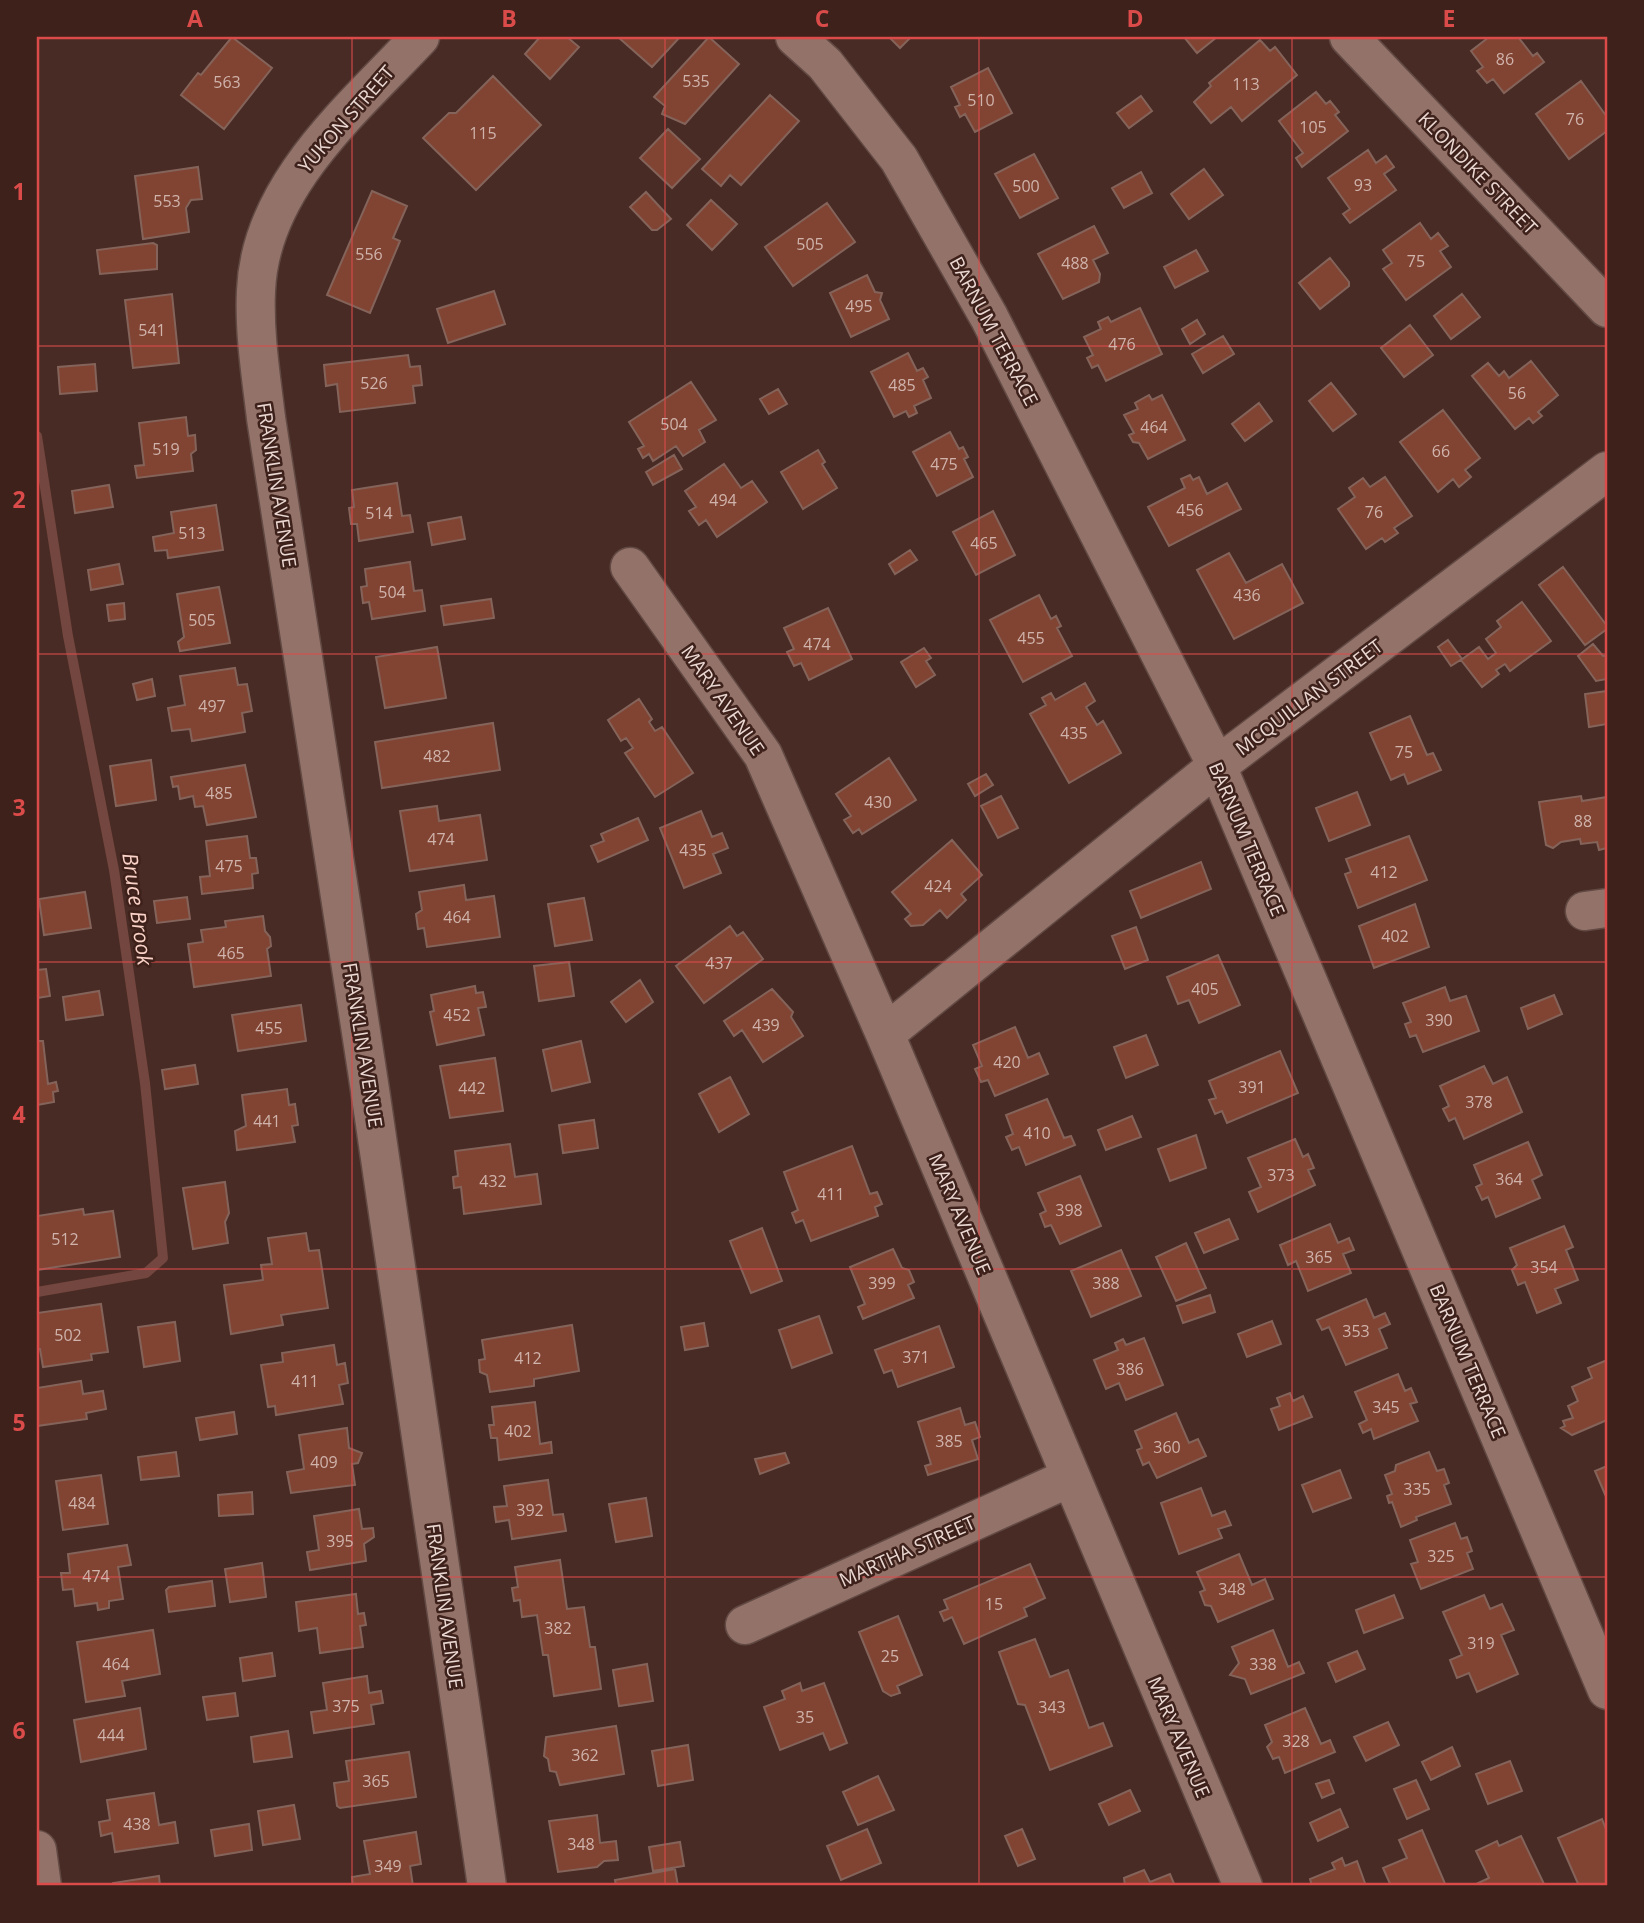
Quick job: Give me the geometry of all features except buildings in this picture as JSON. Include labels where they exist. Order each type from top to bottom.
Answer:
[{"type":"street","name":"YUKON STREET","points":[[279,207],[316,149],[420,37]]},
{"type":"street","name":"BARNUM TERRACE","points":[[795,37],[825,64],[905,170],[989,317],[1217,766],[1607,1690]]},
{"type":"street","name":"KLONDIKE STREET","points":[[1349,37],[1607,308]]},
{"type":"street","name":"FRANKLIN AVENUE","points":[[279,207],[268,234],[256,289],[260,365],[486,1886]]},
{"type":"street","name":"MCQUILLAN STREET","points":[[885,1034],[1217,766],[1607,471]]},
{"type":"street","name":"MARY AVENUE","points":[[630,567],[763,755],[885,1034],[1069,1478],[1243,1886]]},
{"type":"street","name":"MARTHA STREET","points":[[745,1625],[1069,1478]]},
{"type":"street","points":[[37,1850],[42,1886]]},
{"type":"waterway","name":"Bruce Brook","points":[[37,436],[68,636],[114,870],[145,1083],[163,1258],[146,1273],[37,1292]]}]
